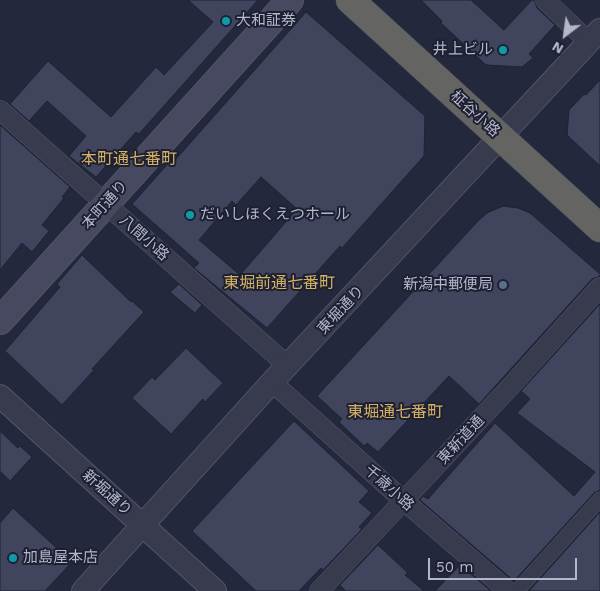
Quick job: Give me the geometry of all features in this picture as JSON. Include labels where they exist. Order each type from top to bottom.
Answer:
[{"type":"highway","name":"柾谷小路","points":[[350,0],[600,228]]},
{"type":"main road","name":"本町通り","points":[[0,321],[290,0]]},
{"type":"street","points":[[544,0],[594,36]]},
{"type":"street","name":"東堀通り","points":[[83,591],[272,382],[594,36]]},
{"type":"street","name":"八間小路","points":[[0,110],[288,366]]},
{"type":"street","name":"東新道通","points":[[319,591],[600,287]]},
{"type":"street","name":"千歳小路","points":[[272,382],[404,501],[508,591]]},
{"type":"street","name":"新堀通り","points":[[0,396],[215,591]]},
{"type":"street","points":[[517,591],[600,499]]},
{"type":"building","points":[[188,0],[258,0],[139,134],[136,132],[96,177],[69,156],[86,136],[47,101],[29,121],[10,104],[48,61],[111,117],[156,67],[164,75],[213,22]]},
{"type":"building","points":[[421,0],[471,0],[504,30],[534,0],[537,8],[555,25],[529,54],[533,58],[522,67],[486,65],[441,23],[442,21]]},
{"type":"building","points":[[306,12],[425,116],[424,156],[267,328],[194,268],[199,263],[132,204],[174,157],[176,159]],"holes":[[[261,177],[297,209],[240,275],[199,240],[232,201],[236,205]]]},
{"type":"building","points":[[600,80],[600,166],[567,135],[569,110]]},
{"type":"building","points":[[0,125],[70,187],[62,197],[64,198],[42,225],[49,231],[32,252],[22,243],[0,270]]},
{"type":"building","points":[[503,206],[518,208],[530,213],[600,276],[592,279],[479,404],[449,376],[378,452],[367,443],[364,446],[339,422],[342,419],[317,396],[478,221],[487,213]]},
{"type":"building","points":[[82,255],[144,312],[62,405],[5,351],[60,287],[57,284]]},
{"type":"building","points":[[179,284],[202,305],[195,313],[170,292]]},
{"type":"building","points":[[600,304],[600,490],[594,493],[514,581],[420,500],[423,496],[428,499],[495,423],[574,496],[595,472],[517,413],[530,399],[521,391]]},
{"type":"building","points":[[186,348],[223,383],[205,402],[203,399],[171,434],[132,398],[152,377],[155,380]]},
{"type":"building","points":[[294,421],[369,491],[359,502],[372,513],[359,527],[362,529],[323,570],[321,568],[299,591],[256,591],[192,531]]},
{"type":"building","points":[[0,431],[18,448],[20,446],[32,457],[10,481],[0,471]]},
{"type":"building","points":[[13,508],[72,562],[45,591],[0,591],[0,523]]},
{"type":"building","points":[[600,512],[600,591],[529,591]]},
{"type":"building","points":[[378,545],[408,573],[405,575],[424,591],[346,591],[340,585]]},
{"type":"building","points":[[460,565],[491,591],[435,591]]},
{"type":"place","name":"大和証券","points":[[226,21]]},
{"type":"place","name":"井上ビル","points":[[503,50]]},
{"type":"place","name":"だいしほくえつホール","points":[[190,215]]},
{"type":"place","name":"新潟中郵便局","points":[[503,285]]},
{"type":"place","name":"加島屋本店","points":[[13,558]]},
{"type":"district","name":"本町通七番町","points":[[129,159]]},
{"type":"district","name":"東堀前通七番町","points":[[279,283]]},
{"type":"district","name":"東堀通七番町","points":[[395,412]]}]
